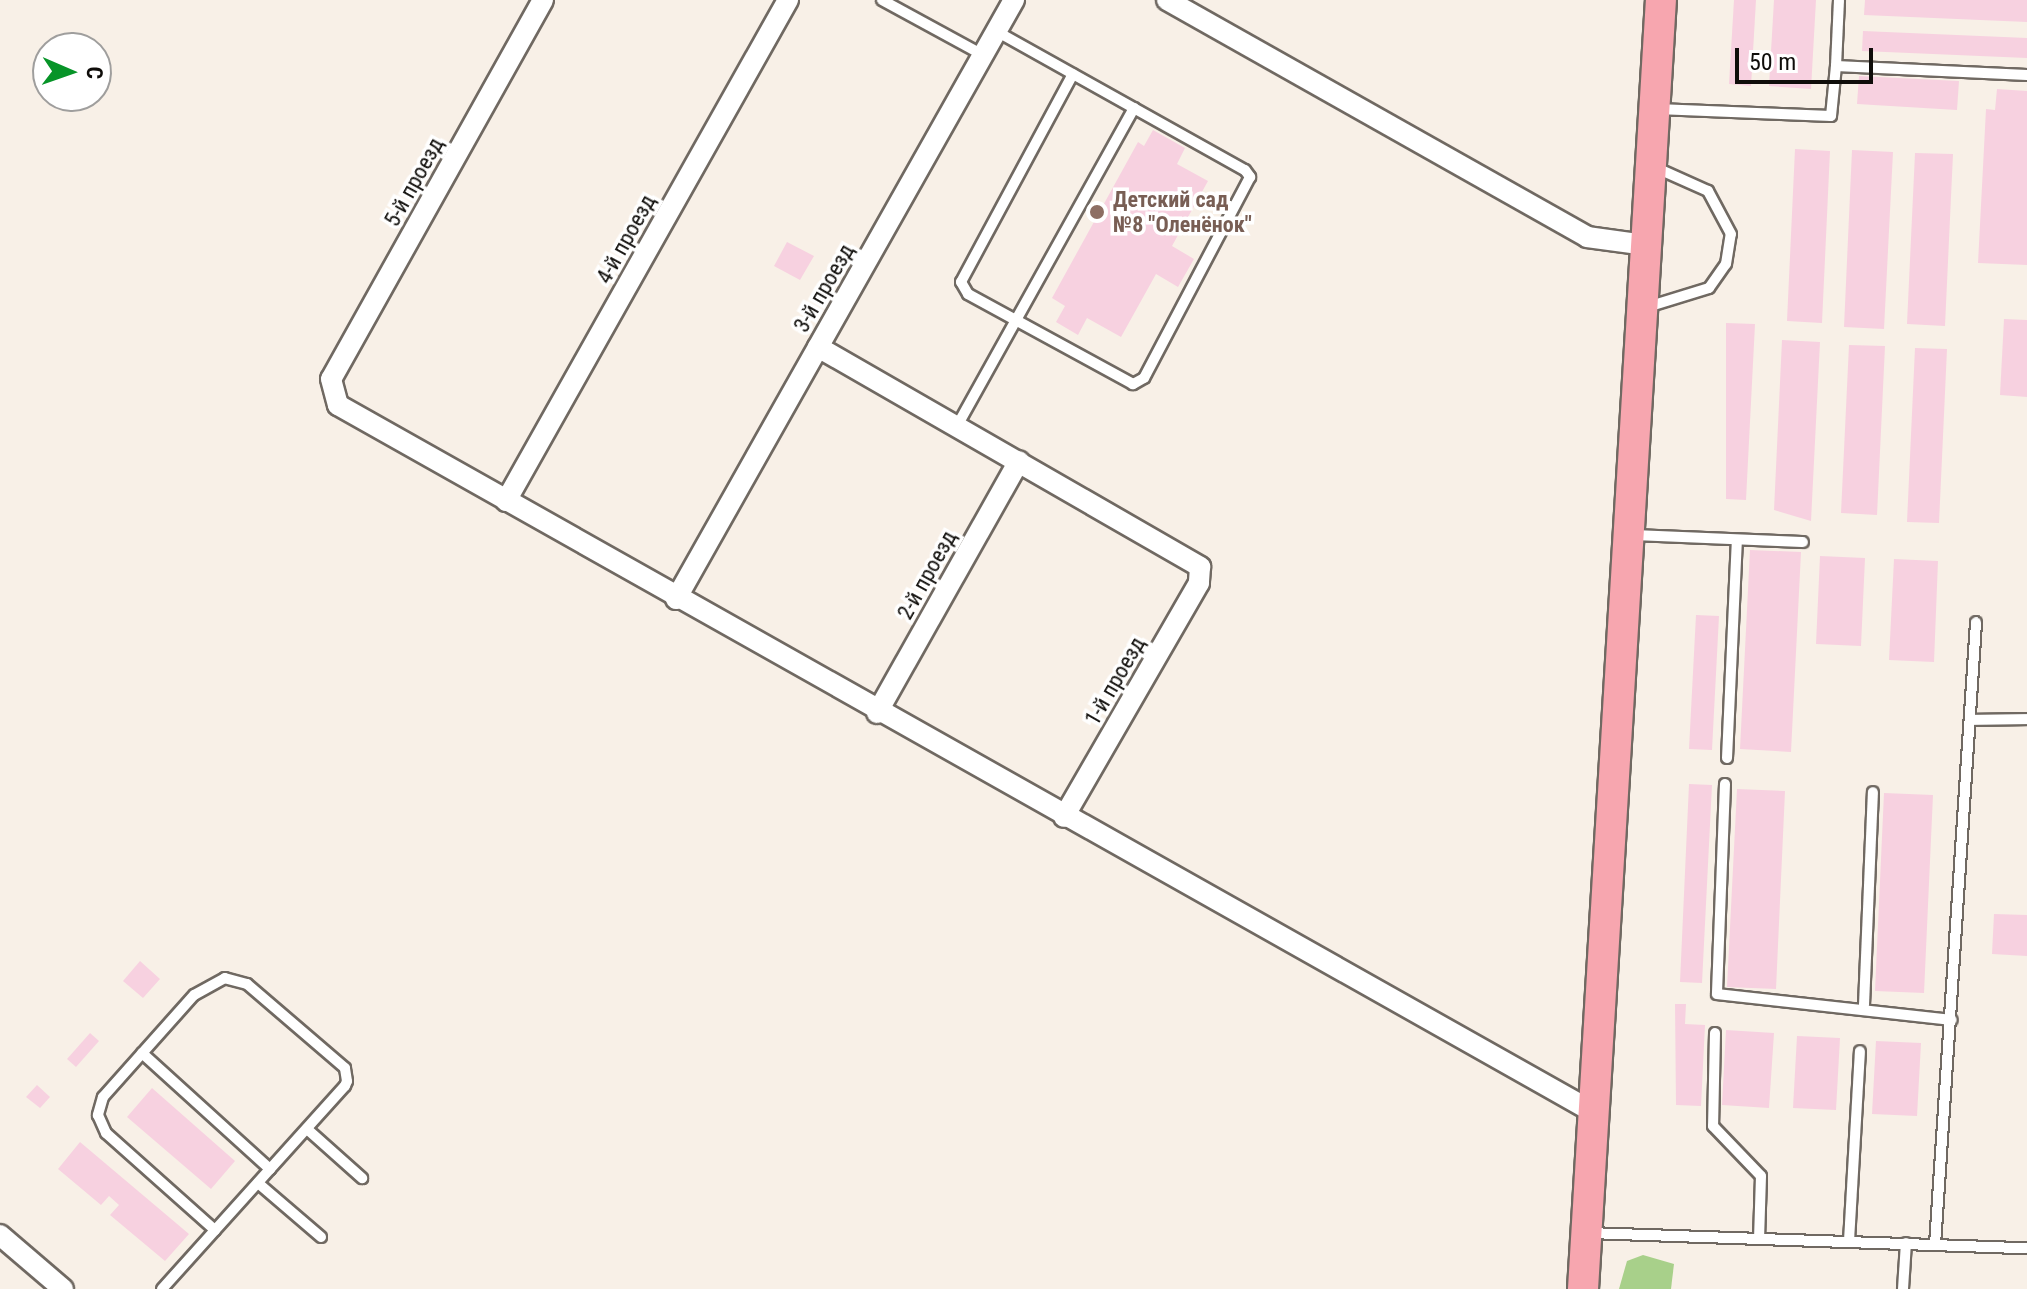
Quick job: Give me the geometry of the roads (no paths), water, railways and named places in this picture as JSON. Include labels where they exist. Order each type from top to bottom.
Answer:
[{"type":"main road","points":[[1583,1289],[1661,0]]},
{"type":"street","name":"5-й проезд","points":[[506,501],[338,405],[329,388],[543,0]]},
{"type":"street","name":"4-й проезд","points":[[506,501],[788,0]]},
{"type":"street","name":"3-й проезд","points":[[676,599],[1014,0]]},
{"type":"street","points":[[1167,0],[1587,237],[1646,245]]},
{"type":"street","points":[[818,347],[1019,461]]},
{"type":"street","name":"1-й проезд","points":[[1019,461],[1200,567],[1199,583],[1064,817]]},
{"type":"street","name":"2-й проезд","points":[[877,713],[1019,461]]},
{"type":"street","points":[[506,501],[877,713],[1593,1112]]},
{"type":"street","points":[[0,1235],[63,1289]]},
{"type":"lane","points":[[882,0],[983,55]]},
{"type":"lane","points":[[1655,108],[1831,116],[1839,0]]},
{"type":"lane","points":[[996,31],[1245,170],[1249,190],[1139,382],[1126,383],[968,294],[962,273],[1073,74]]},
{"type":"lane","points":[[1836,66],[2027,75]]},
{"type":"lane","points":[[957,426],[1134,108]]},
{"type":"lane","points":[[1642,309],[1709,288],[1726,264],[1731,234],[1708,191],[1651,166]]},
{"type":"lane","points":[[1629,535],[1803,542]]},
{"type":"lane","points":[[1727,758],[1737,540]]},
{"type":"lane","points":[[1935,1245],[1976,622]]},
{"type":"lane","points":[[1970,720],[2027,719]]},
{"type":"lane","points":[[1725,784],[1717,994],[1864,1005],[1952,1020]]},
{"type":"lane","points":[[1864,1005],[1873,792]]},
{"type":"lane","points":[[162,1289],[345,1086],[345,1068],[247,984],[225,978],[203,987],[103,1097],[100,1124],[215,1230]]},
{"type":"lane","points":[[1715,1033],[1713,1126],[1761,1176],[1759,1238]]},
{"type":"lane","points":[[1849,1241],[1860,1051]]},
{"type":"lane","points":[[142,1053],[270,1169]]},
{"type":"lane","points":[[307,1129],[362,1178]]},
{"type":"lane","points":[[258,1183],[321,1237]]},
{"type":"lane","points":[[1586,1233],[2027,1248]]},
{"type":"lane","points":[[1903,1289],[1906,1243]]},
{"type":"place","name":"Детский сад №8 \"Оленёнок\"","points":[[1097,212]]}]
